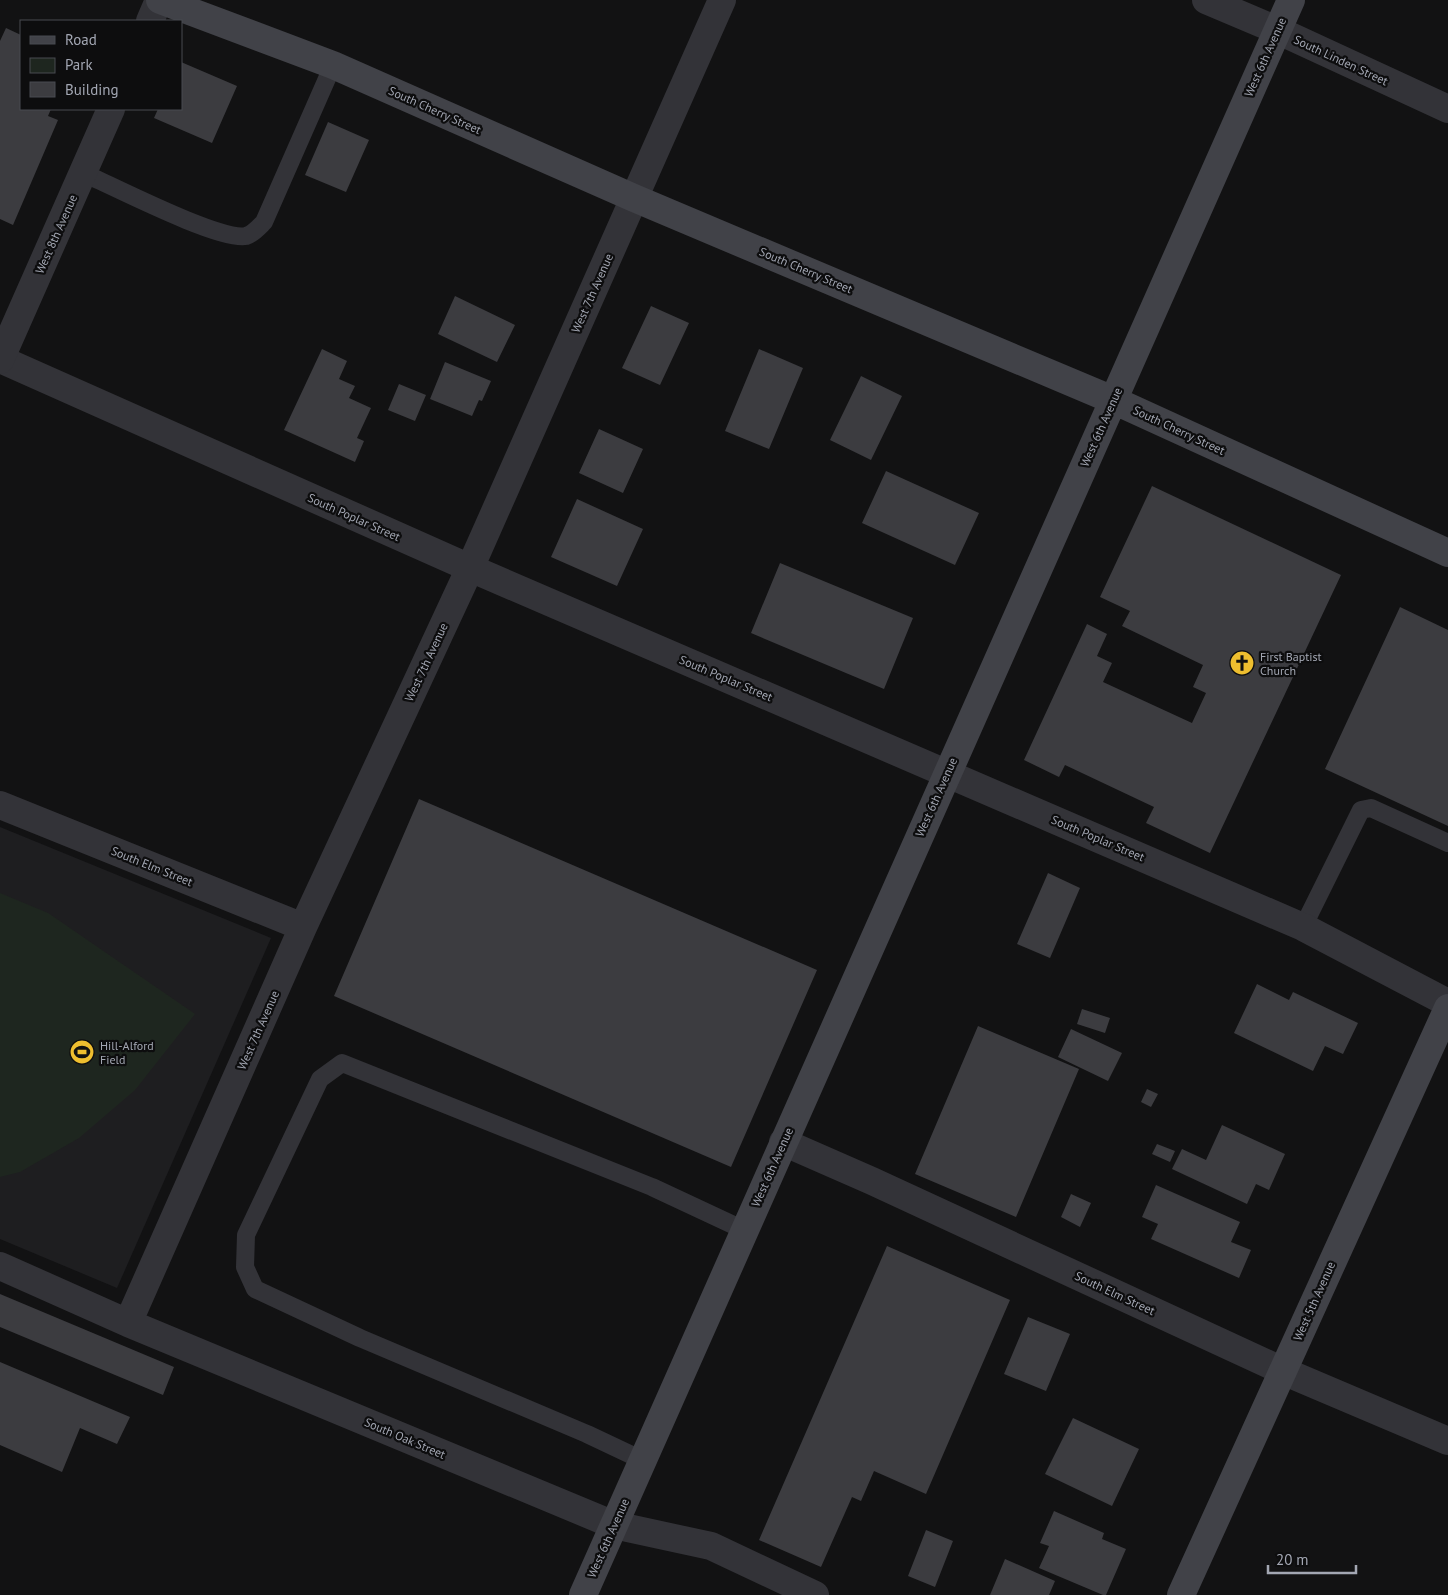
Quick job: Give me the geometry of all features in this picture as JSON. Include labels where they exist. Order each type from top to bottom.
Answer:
[{"type":"main road","name":"South Cherry Street","points":[[159,0],[333,65],[634,198],[1113,400],[1448,553]]},
{"type":"main road","name":"West 6th Avenue","points":[[583,1595],[1291,0]]},
{"type":"main road","name":"West 5th Avenue","points":[[1181,1595],[1448,1008]]},
{"type":"street","points":[[150,20],[159,0]]},
{"type":"street","name":"West 7th Avenue","points":[[128,1323],[303,927],[470,568],[722,0]]},
{"type":"street","name":"South Linden Street","points":[[1206,0],[1277,30],[1448,109]]},
{"type":"street","name":"West 8th Avenue","points":[[0,359],[111,110]]},
{"type":"street","name":"South Poplar Street","points":[[0,359],[470,568],[1303,927],[1448,1003]]},
{"type":"street","name":"South Elm Street","points":[[0,805],[303,927]]},
{"type":"street","name":"South Elm Street","points":[[784,1142],[1283,1371],[1448,1442]]},
{"type":"street","name":"South Oak Street","points":[[0,1266],[128,1323],[614,1525],[711,1546],[815,1595]]},
{"type":"lane","points":[[83,172],[207,228],[231,236],[246,236],[264,222],[333,65]]},
{"type":"lane","points":[[1303,927],[1361,810],[1371,808],[1448,843]]},
{"type":"lane","points":[[642,1460],[587,1434],[360,1338],[255,1289],[245,1267],[246,1235],[320,1079],[342,1063],[652,1187],[744,1230]]},
{"type":"shaded area","points":[[0,827],[271,938],[117,1288],[0,1239]]},
{"type":"green space","name":"Hill-Alford Field","points":[[0,893],[48,913],[195,1014],[135,1090],[79,1138],[20,1172],[0,1177]]},
{"type":"building","points":[[6,28],[20,35],[20,110],[51,110],[48,116],[58,120],[13,225],[0,219],[0,41]]},
{"type":"building","points":[[182,62],[237,86],[212,143],[154,118],[158,110],[182,110]]},
{"type":"building","points":[[328,122],[369,140],[346,192],[305,175]]},
{"type":"building","points":[[455,296],[515,325],[497,362],[438,334]]},
{"type":"building","points":[[651,306],[689,323],[660,385],[622,368]]},
{"type":"building","points":[[322,349],[347,361],[339,379],[355,386],[349,398],[371,408],[357,438],[364,441],[355,462],[284,430]]},
{"type":"building","points":[[759,349],[803,368],[769,449],[725,431]]},
{"type":"building","points":[[445,362],[491,381],[482,401],[479,400],[472,416],[430,399]]},
{"type":"building","points":[[861,376],[902,396],[871,460],[830,440]]},
{"type":"building","points":[[399,384],[426,395],[415,421],[388,410]]},
{"type":"building","points":[[599,429],[643,449],[623,493],[579,473]]},
{"type":"building","points":[[886,471],[979,513],[955,565],[862,523]]},
{"type":"building","points":[[1152,486],[1341,575],[1210,853],[1146,823],[1154,807],[1065,765],[1059,777],[1024,760],[1087,624],[1107,634],[1097,656],[1112,663],[1103,682],[1192,723],[1206,693],[1193,687],[1203,665],[1122,626],[1130,611],[1100,597]]},
{"type":"building","points":[[577,499],[643,529],[617,586],[551,557]]},
{"type":"building","points":[[780,563],[913,618],[884,689],[751,633]]},
{"type":"building","points":[[1400,607],[1448,630],[1448,826],[1325,769]]},
{"type":"building","points":[[419,799],[817,970],[731,1167],[334,996]]},
{"type":"building","points":[[1048,873],[1080,888],[1050,958],[1017,944]]},
{"type":"building","points":[[1257,984],[1289,1000],[1293,992],[1358,1023],[1343,1054],[1325,1046],[1313,1071],[1234,1033]]},
{"type":"building","points":[[1082,1009],[1110,1018],[1105,1033],[1077,1024]]},
{"type":"building","points":[[978,1026],[1079,1069],[1016,1217],[915,1174]]},
{"type":"building","points":[[1071,1029],[1122,1053],[1108,1081],[1058,1057]]},
{"type":"building","points":[[1147,1089],[1158,1094],[1151,1107],[1141,1102]]},
{"type":"building","points":[[1222,1125],[1285,1154],[1269,1190],[1256,1184],[1247,1204],[1172,1169],[1182,1149],[1206,1160]]},
{"type":"building","points":[[1157,1144],[1175,1151],[1170,1162],[1152,1154]]},
{"type":"building","points":[[1156,1185],[1240,1222],[1231,1242],[1251,1250],[1239,1278],[1151,1239],[1158,1224],[1142,1217]]},
{"type":"building","points":[[1071,1194],[1091,1203],[1080,1227],[1061,1217]]},
{"type":"building","points":[[887,1246],[1010,1300],[926,1494],[874,1471],[861,1501],[852,1497],[821,1567],[759,1540]]},
{"type":"building","points":[[0,1294],[174,1367],[163,1395],[0,1327]]},
{"type":"building","points":[[1028,1317],[1070,1334],[1046,1391],[1004,1374]]},
{"type":"building","points":[[0,1362],[130,1417],[117,1444],[80,1428],[62,1472],[0,1445]]},
{"type":"building","points":[[1073,1418],[1139,1449],[1112,1506],[1045,1474]]},
{"type":"building","points":[[1054,1511],[1104,1533],[1102,1539],[1126,1549],[1106,1595],[1039,1568],[1049,1546],[1040,1543]]},
{"type":"building","points":[[926,1530],[953,1541],[935,1587],[908,1576]]},
{"type":"building","points":[[1005,1559],[1055,1581],[1049,1595],[990,1595]]},
{"type":"place","name":"First Baptist Church","points":[[1242,663]]},
{"type":"place","name":"Hill-Alford Field","points":[[82,1052]]}]
